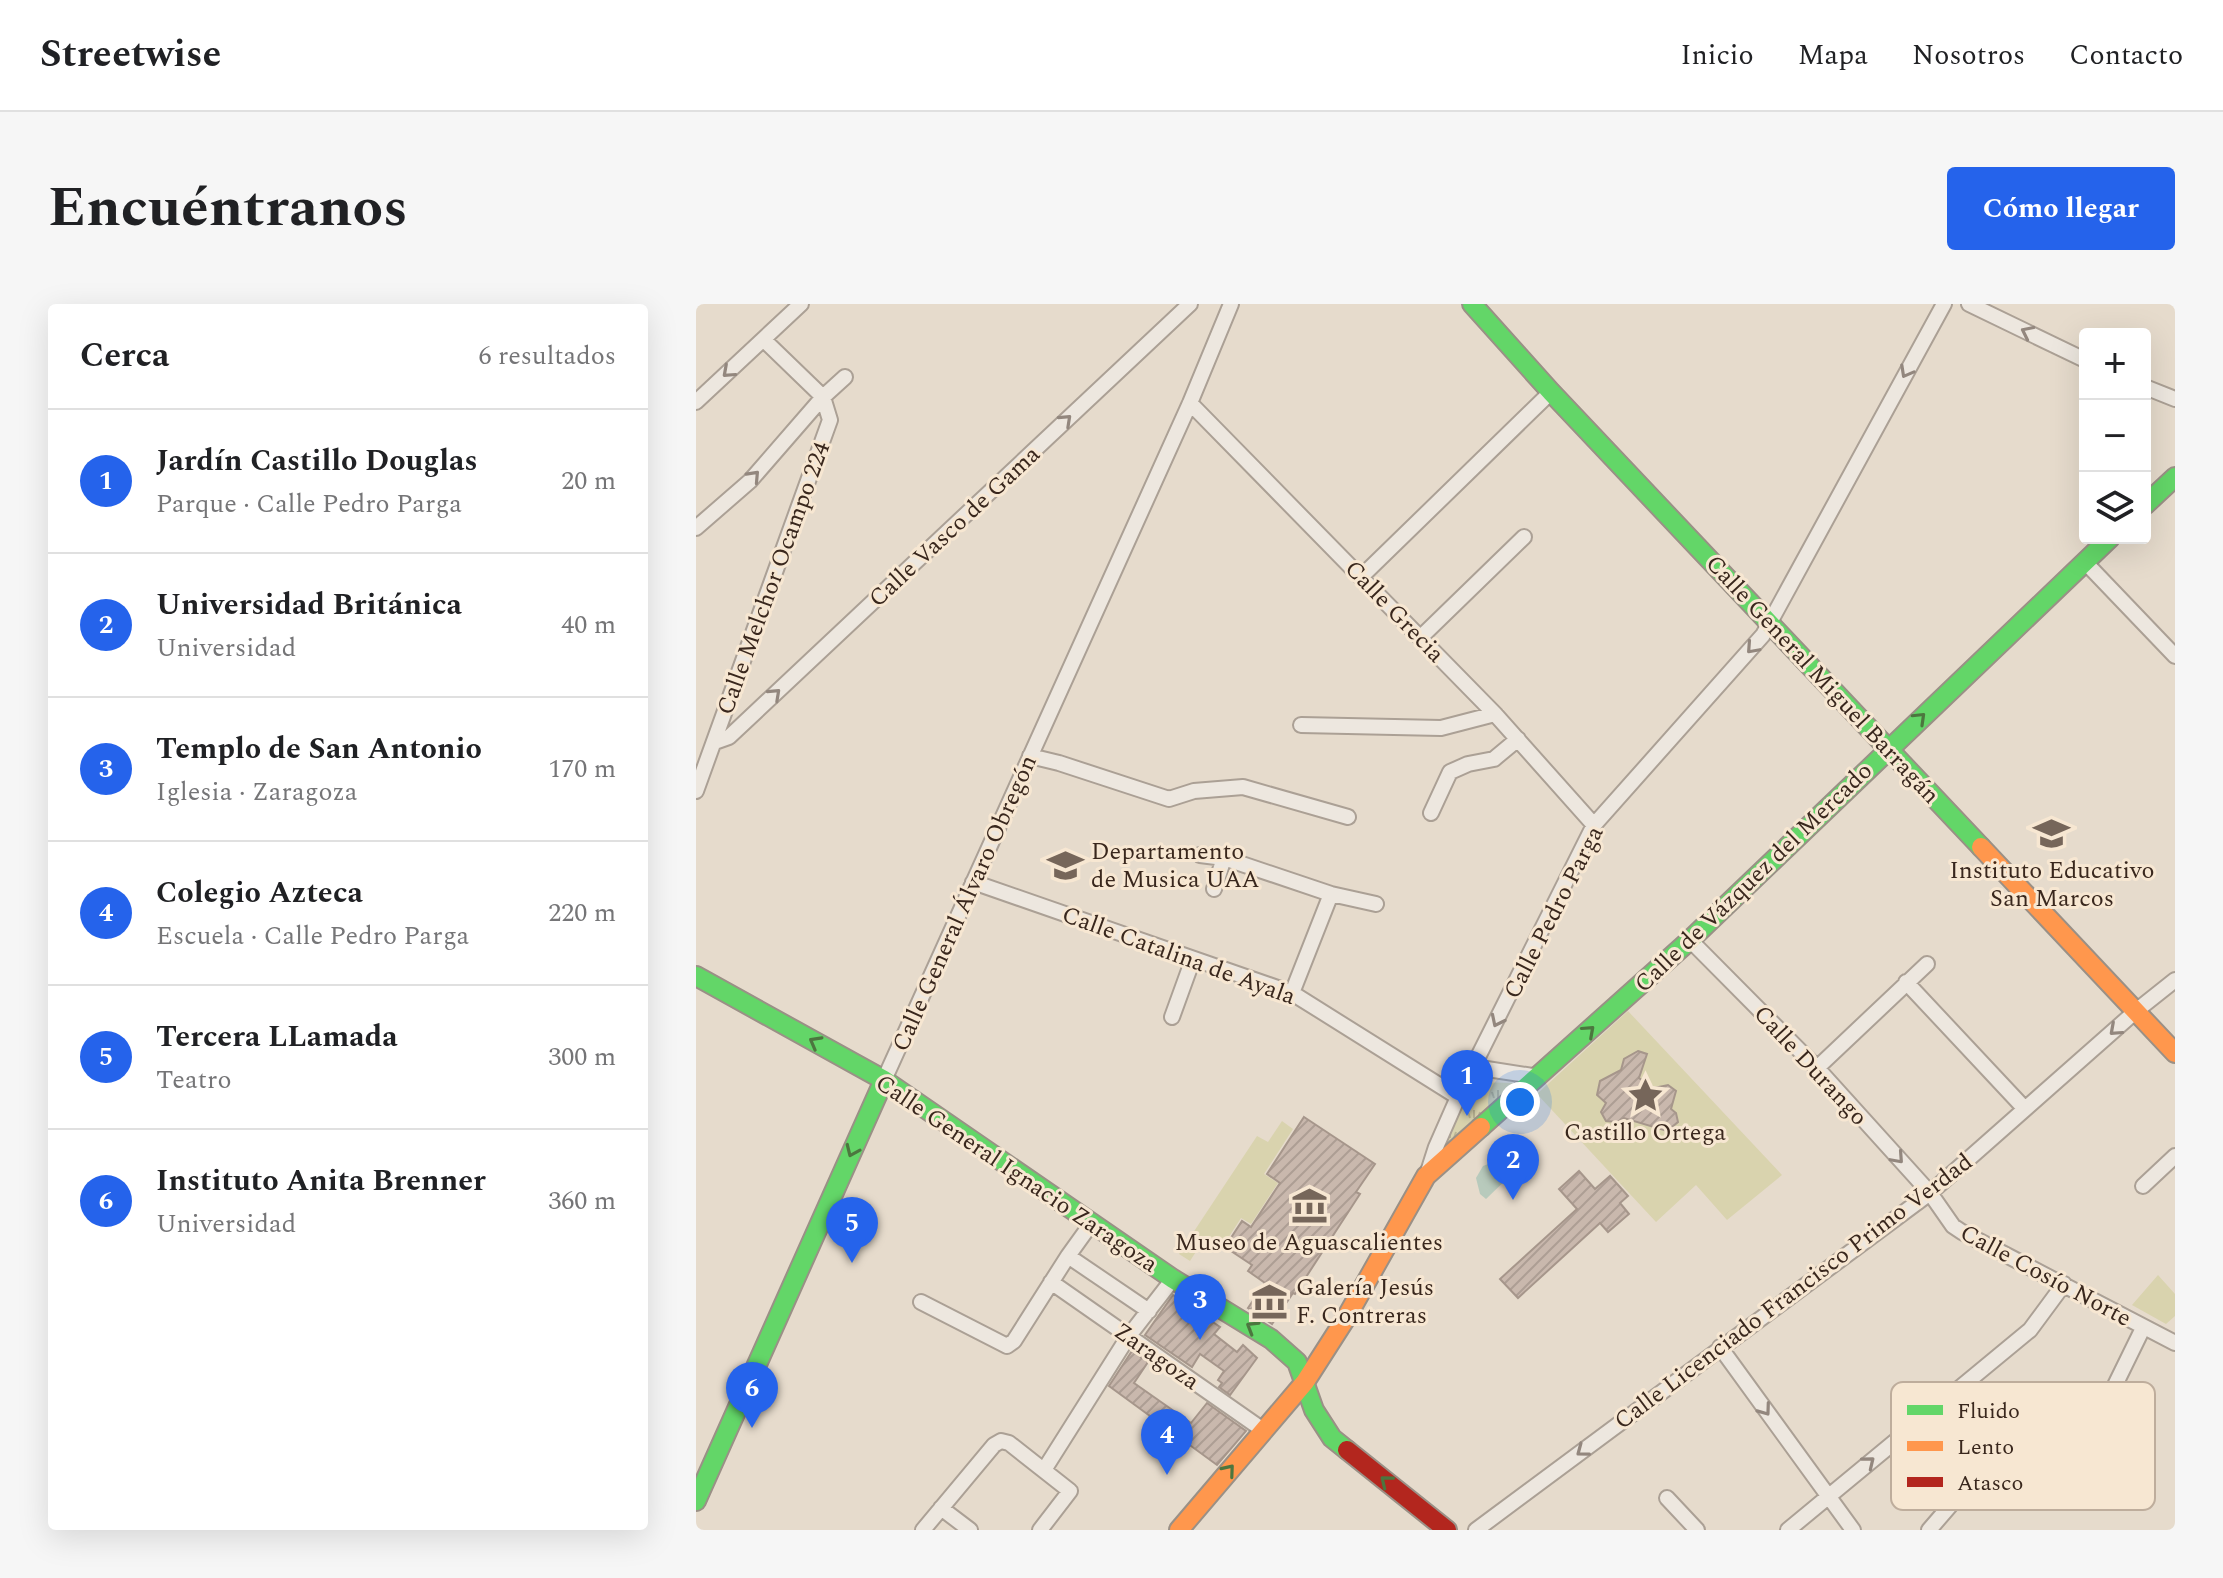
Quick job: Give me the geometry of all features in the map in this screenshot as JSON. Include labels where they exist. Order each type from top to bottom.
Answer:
[{"type":"street","points":[[696,402],[801,304]]},
{"type":"street","name":"Calle Vasco de Gama","points":[[715,742],[729,737],[1190,304]]},
{"type":"street","name":"Calle General Álvaro Obregón","points":[[696,1501],[1190,403],[1231,304]]},
{"type":"street","name":"Calle General Miguel Barragán","points":[[1472,304],[1551,392],[2175,1053]]},
{"type":"street","name":"Calle Pedro Parga","points":[[1179,1530],[1305,1382],[1346,1318],[1426,1176],[1458,1097],[1594,825],[1763,635],[1944,304]]},
{"type":"street","points":[[1969,304],[2079,357]]},
{"type":"street","points":[[764,340],[823,397]]},
{"type":"street","points":[[696,528],[750,481],[823,397],[845,377]]},
{"type":"street","points":[[2151,389],[2175,399]]},
{"type":"street","points":[[1362,576],[1551,392]]},
{"type":"street","name":"Calle Melchor Ocampo 224","points":[[696,791],[830,420],[823,397]]},
{"type":"street","name":"Calle Grecia","points":[[1190,403],[1495,714],[1594,825]]},
{"type":"street","points":[[2151,499],[2175,477]]},
{"type":"street","points":[[1421,637],[1524,537]]},
{"type":"street","name":"Calle de Vázquez del Mercado","points":[[1426,1176],[1690,940],[2104,544]]},
{"type":"street","points":[[2085,562],[2175,656]]},
{"type":"street","points":[[1301,725],[1441,728],[1495,714]]},
{"type":"street","points":[[1431,813],[1450,772],[1468,764],[1494,759],[1518,739]]},
{"type":"street","points":[[1030,756],[1169,799],[1194,791],[1243,787],[1348,817]]},
{"type":"street","points":[[1200,855],[1224,858],[1331,894],[1376,904]]},
{"type":"street","points":[[1214,889],[1224,858]]},
{"type":"street","name":"Calle Catalina de Ayala","points":[[973,882],[1292,993],[1458,1097]]},
{"type":"street","points":[[1292,993],[1331,894]]},
{"type":"street","name":"Calle Durango","points":[[1690,940],[1817,1068],[1930,1193]]},
{"type":"street","points":[[1172,1017],[1193,959]]},
{"type":"street","points":[[1817,1068],[1927,964]]},
{"type":"street","name":"Calle General Ignacio Zaragoza","points":[[696,976],[884,1080],[1173,1279],[1271,1339],[1297,1362],[1314,1410],[1332,1438],[1447,1530]]},
{"type":"street","name":"Calle Licenciado Francisco Primo Verdad","points":[[1476,1530],[1930,1193],[2175,980]]},
{"type":"street","points":[[1906,982],[2025,1109]]},
{"type":"street","points":[[1474,1067],[1539,1077]]},
{"type":"street","points":[[2143,1186],[2175,1156]]},
{"type":"street","name":"Calle Cosío Norte","points":[[1930,1193],[1953,1226],[1962,1232],[2175,1343]]},
{"type":"street","points":[[921,1302],[1007,1346],[1014,1341],[1091,1224]]},
{"type":"street","name":"Zaragoza","points":[[1068,1256],[1149,1311]]},
{"type":"street","points":[[1044,1470],[1128,1337],[1173,1279]]},
{"type":"street","name":"Zaragoza","points":[[1051,1282],[1263,1430]]},
{"type":"street","points":[[1967,1382],[2030,1330],[2064,1284]]},
{"type":"street","points":[[2117,1382],[2143,1328]]},
{"type":"street","points":[[1720,1347],[1853,1530]]},
{"type":"street","points":[[923,1530],[994,1445],[1001,1441],[1009,1443],[1070,1491],[1040,1530]]},
{"type":"street","points":[[1788,1530],[1891,1444]]},
{"type":"street","points":[[1667,1498],[1697,1530]]},
{"type":"street","points":[[941,1508],[970,1530]]},
{"type":"street","points":[[1929,1530],[1946,1510]]},
{"type":"green space","points":[[1628,1011],[1782,1175],[1727,1220],[1696,1185],[1656,1222],[1537,1094]]},
{"type":"green space","points":[[1476,1082],[1515,1083],[1439,1150]]},
{"type":"green space","points":[[1282,1121],[1293,1129],[1264,1174],[1278,1183],[1251,1224],[1241,1218],[1223,1246],[1206,1236],[1190,1261],[1179,1254],[1257,1136],[1268,1142]]},
{"type":"green space","points":[[2158,1275],[2175,1294],[2175,1316],[2166,1324],[2132,1305]]},
{"type":"shaded area","points":[[1505,1160],[1516,1170],[1486,1199],[1480,1194],[1476,1178],[1483,1166]]},
{"type":"building","points":[[1638,1051],[1647,1054],[1639,1078],[1654,1088],[1668,1085],[1676,1091],[1671,1109],[1676,1113],[1678,1122],[1667,1131],[1624,1118],[1617,1122],[1606,1121],[1601,1112],[1606,1103],[1597,1095],[1600,1081],[1621,1070],[1624,1059]]},
{"type":"building","name":"Museo de Aguascalientes","points":[[1304,1117],[1375,1164],[1356,1192],[1360,1194],[1272,1324],[1248,1308],[1265,1283],[1248,1271],[1252,1265],[1225,1247],[1242,1221],[1251,1227],[1280,1183],[1267,1174]]},
{"type":"building","points":[[1579,1171],[1595,1189],[1610,1176],[1628,1196],[1620,1203],[1629,1214],[1608,1232],[1600,1223],[1518,1298],[1500,1279],[1577,1209],[1559,1189]]},
{"type":"building","points":[[1173,1295],[1220,1327],[1214,1334],[1237,1352],[1243,1345],[1257,1358],[1230,1395],[1219,1387],[1222,1383],[1218,1380],[1224,1371],[1200,1354],[1192,1367],[1145,1335]]},
{"type":"building","points":[[1132,1351],[1148,1362],[1134,1383],[1191,1423],[1207,1403],[1246,1431],[1217,1465],[1109,1386]]},
{"type":"traffic: fast","points":[[1472,304],[1551,392],[1981,847]]},
{"type":"traffic: fast","points":[[2151,499],[2175,477]]},
{"type":"traffic: fast","points":[[1481,1127],[1690,940],[2104,544]]},
{"type":"traffic: fast","points":[[696,976],[884,1080],[1173,1279],[1271,1339],[1297,1362],[1314,1410],[1332,1438],[1347,1450]]},
{"type":"traffic: fast","points":[[696,1501],[884,1080]]},
{"type":"traffic: slow","points":[[1981,847],[2175,1053]]},
{"type":"traffic: slow","points":[[1179,1530],[1305,1382],[1346,1318],[1426,1176],[1481,1127]]},
{"type":"traffic: jam","points":[[1347,1450],[1447,1530]]},
{"type":"place","name":"Instituto Educativo San Marcos","points":[[2052,833]]},
{"type":"place","name":"Departamento de Musica UAA","points":[[1065,865]]},
{"type":"place","name":"Castillo Ortega","points":[[1645,1095]]},
{"type":"place","name":"Jardín Castillo Douglas","points":[[1467,1116]]},
{"type":"place","name":"Universidad Británica","points":[[1513,1200]]},
{"type":"place","name":"Museo de Aguascalientes","points":[[1309,1205]]},
{"type":"place","name":"Tercera LLamada","points":[[852,1263]]},
{"type":"place","name":"Galería Jesús F. Contreras","points":[[1270,1301]]},
{"type":"place","name":"Templo de San Antonio","points":[[1200,1340]]},
{"type":"place","name":"Instituto Anita Brenner","points":[[752,1428]]},
{"type":"place","name":"Colegio Azteca","points":[[1167,1475]]}]
